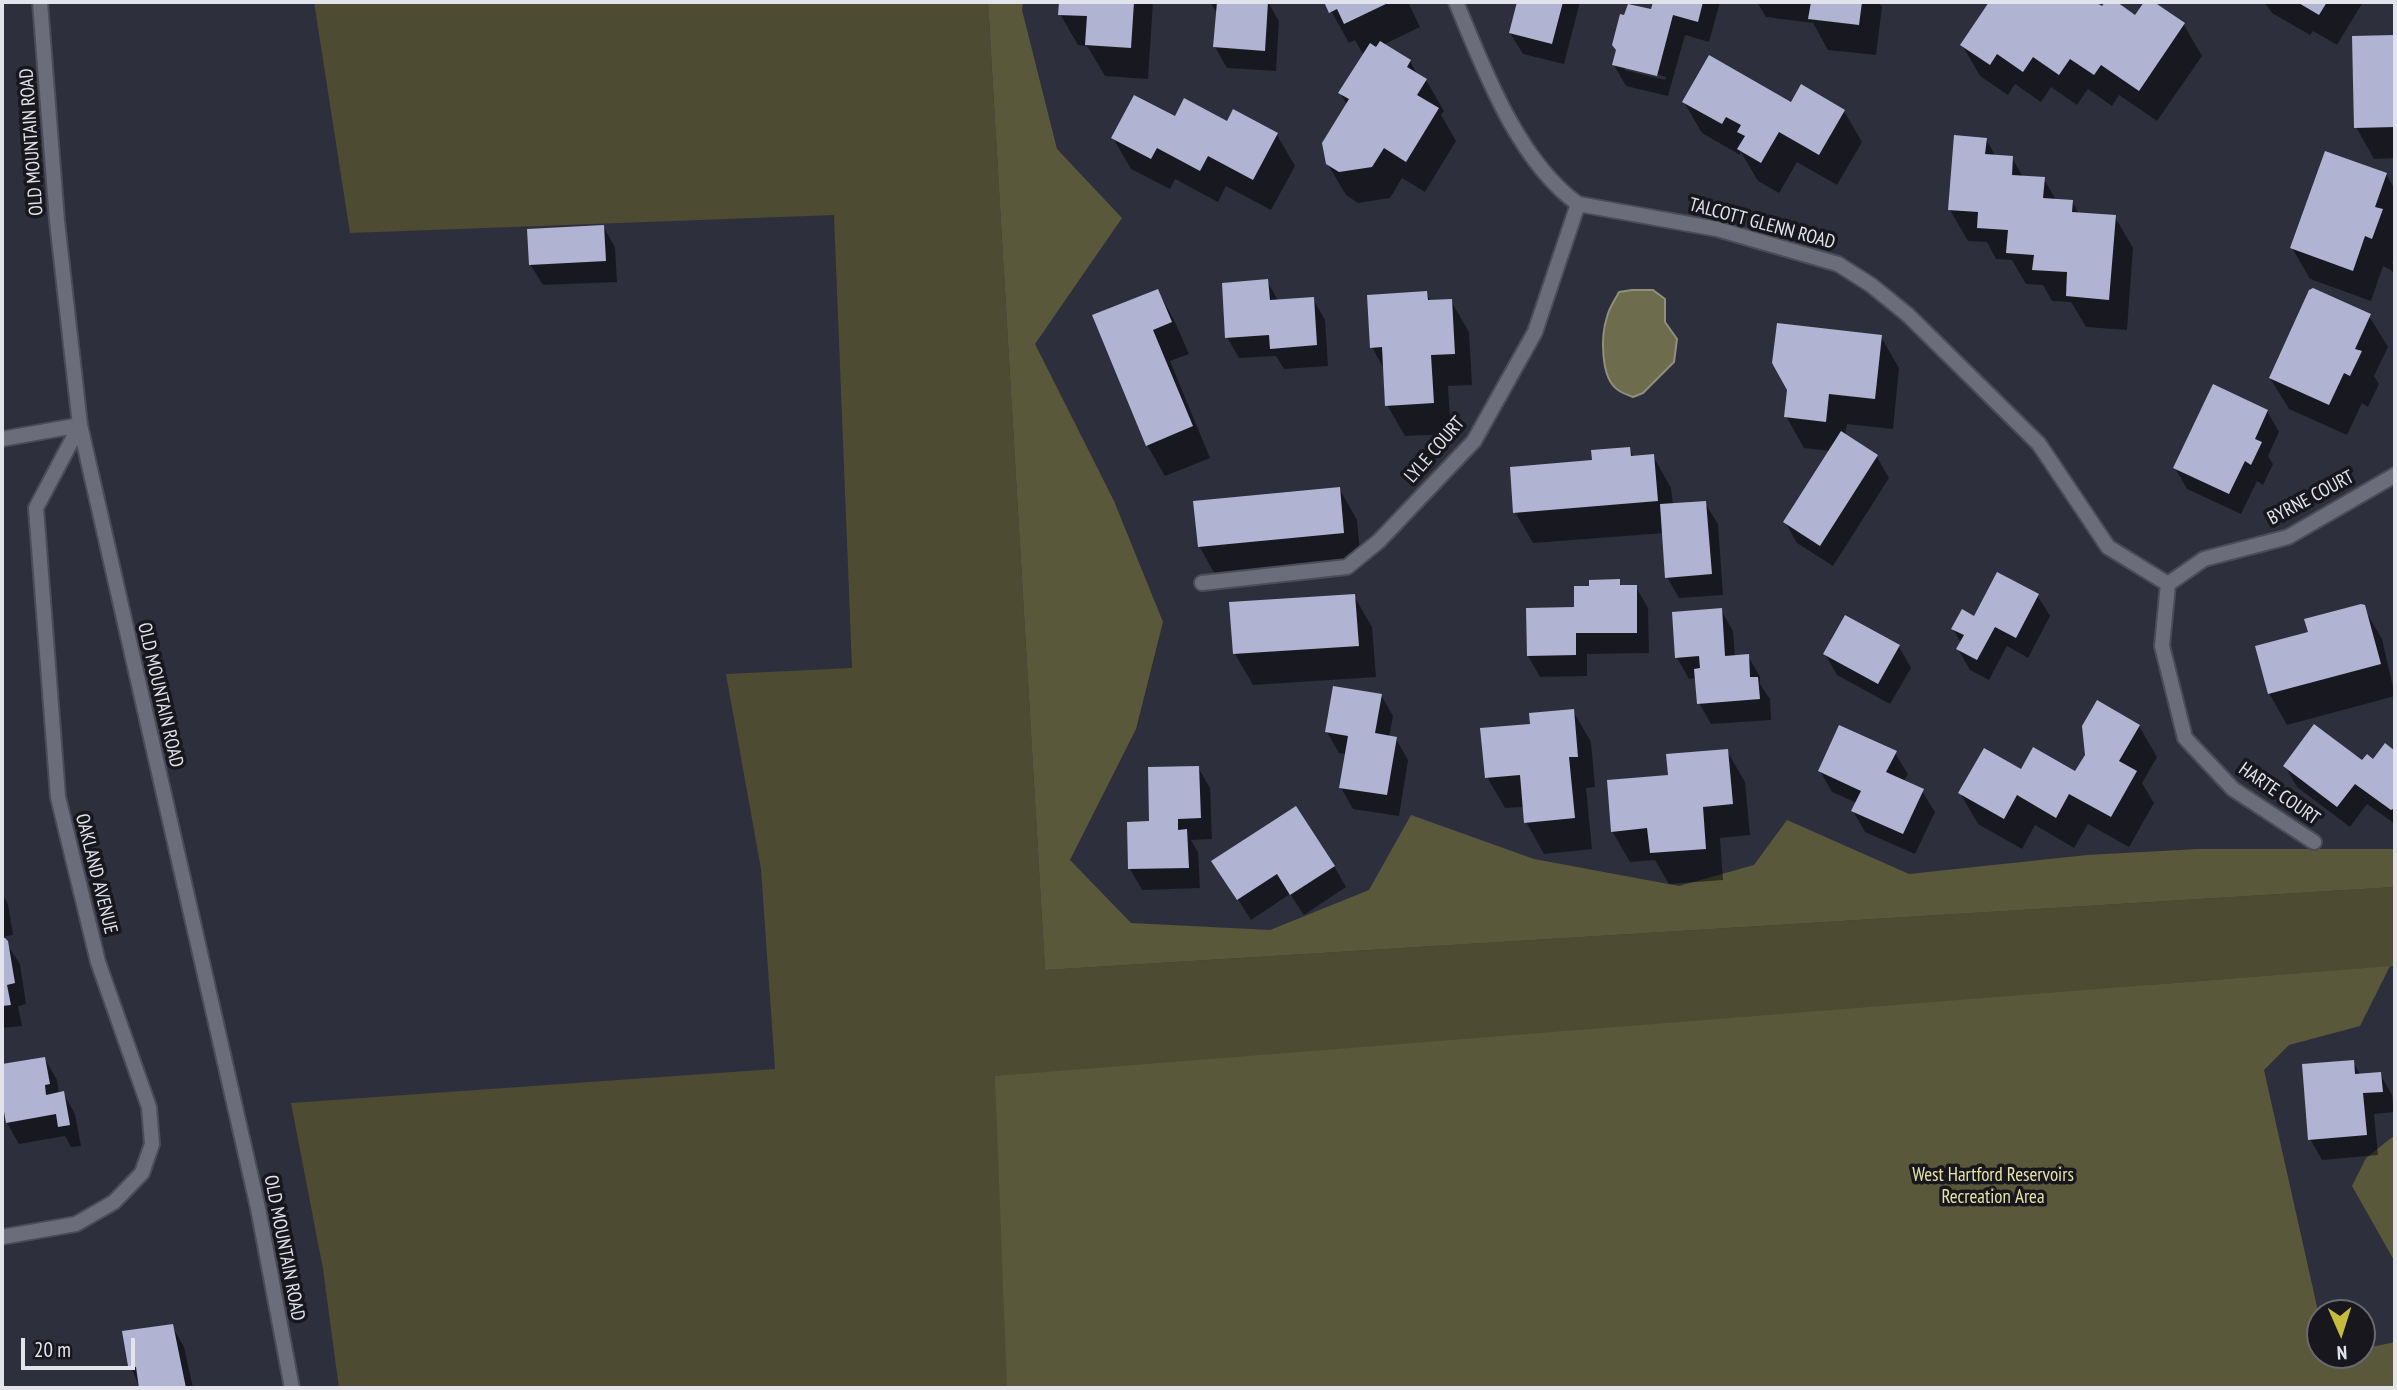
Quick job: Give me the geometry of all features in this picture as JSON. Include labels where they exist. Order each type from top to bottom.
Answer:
[{"type":"street","name":"OLD MOUNTAIN ROAD","points":[[40,2],[57,221],[80,425],[258,1208],[292,1388]]},
{"type":"street","points":[[1456,2],[1493,89],[1534,159],[1559,190],[1578,204]]},
{"type":"street","name":"LYLE COURT","points":[[1202,583],[1347,567],[1379,541],[1474,441],[1535,332],[1578,204]]},
{"type":"street","name":"TALCOTT GLENN ROAD","points":[[1578,204],[1717,229],[1838,264],[1871,285],[1908,315],[2039,444],[2108,547],[2168,584]]},
{"type":"street","points":[[2,439],[80,425]]},
{"type":"street","name":"OAKLAND AVENUE","points":[[2,1237],[76,1224],[114,1202],[142,1173],[152,1144],[149,1107],[98,962],[58,797],[37,508],[80,425]]},
{"type":"street","name":"BYRNE COURT","points":[[2168,584],[2204,559],[2288,537],[2395,475]]},
{"type":"street","name":"HARTE COURT","points":[[2168,584],[2162,646],[2185,738],[2233,789],[2314,842]]},
{"type":"green space","name":"West Hartford Reservoirs Recreation Area","points":[[314,2],[988,2],[1045,970],[2395,887],[2395,966],[2149,985],[2261,1388],[339,1388],[323,1269],[291,1103],[775,1069],[761,869],[726,674],[852,668],[834,215],[350,233]]},
{"type":"green space","points":[[988,2],[1023,2],[1022,10],[1057,149],[1122,218],[1035,344],[1114,501],[1163,622],[1136,729],[1070,860],[1131,923],[1270,930],[1369,890],[1411,815],[1534,859],[1679,886],[1754,865],[1787,820],[1909,874],[2087,855],[2198,849],[2395,849],[2395,887],[1045,970]]},
{"type":"green space","name":"West Hartford Reservoirs Recreation Area","points":[[2390,966],[2360,1026],[2289,1045],[2264,1070],[2315,1299],[2306,1299],[2306,1369],[2376,1369],[2376,1346],[2395,1342],[2395,1388],[1007,1388],[995,1076]]},
{"type":"green space","points":[[2395,1135],[2395,1262],[2352,1186],[2366,1158]]},
{"type":"shaded area","points":[[1653,290],[1665,299],[1665,322],[1677,339],[1674,362],[1643,393],[1633,397],[1612,384],[1605,366],[1603,345],[1605,325],[1612,304],[1619,292]]},
{"type":"building","points":[[1059,2],[1134,2],[1131,48],[1085,45],[1087,16],[1058,15]]},
{"type":"building","points":[[1217,2],[1268,2],[1265,51],[1213,47]]},
{"type":"building","points":[[1324,2],[1390,2],[1344,24],[1337,9],[1329,13]]},
{"type":"building","points":[[1517,2],[1563,2],[1552,44],[1509,33]]},
{"type":"building","points":[[1653,2],[1703,2],[1698,22],[1673,15],[1657,76],[1612,65],[1616,50],[1612,45],[1620,14],[1624,15],[1628,4],[1651,9]]},
{"type":"building","points":[[1811,2],[1862,2],[1859,25],[1808,19]]},
{"type":"building","points":[[1989,2],[2095,2],[2102,6],[2105,2],[2117,2],[2135,15],[2144,2],[2154,2],[2185,23],[2139,91],[2101,65],[2094,75],[2070,59],[2059,75],[2033,57],[2023,72],[1997,54],[1990,65],[1960,45]]},
{"type":"building","points":[[2297,2],[2327,2],[2319,15]]},
{"type":"building","points":[[2395,35],[2395,127],[2354,128],[2352,36]]},
{"type":"building","points":[[1380,41],[1411,60],[1407,67],[1427,79],[1417,95],[1439,108],[1406,162],[1384,148],[1372,167],[1339,172],[1326,164],[1322,143],[1349,99],[1338,93],[1370,43],[1376,47]]},
{"type":"building","points":[[1709,55],[1791,102],[1801,84],[1845,110],[1819,155],[1779,132],[1761,163],[1737,149],[1745,136],[1737,132],[1741,125],[1726,117],[1722,124],[1682,102]]},
{"type":"building","points":[[1134,95],[1175,116],[1184,98],[1227,121],[1233,109],[1278,133],[1253,180],[1208,156],[1200,171],[1157,148],[1151,159],[1111,138]]},
{"type":"building","points":[[1954,135],[1987,138],[1985,154],[2013,156],[2012,175],[2045,177],[2043,198],[2073,200],[2072,212],[2116,215],[2109,300],[2066,296],[2067,272],[2032,270],[2034,255],[2006,253],[2008,230],[1977,228],[1978,212],[1948,210]]},
{"type":"building","points":[[2325,151],[2387,173],[2375,207],[2383,209],[2372,239],[2365,236],[2353,271],[2290,248]]},
{"type":"building","points":[[604,225],[606,261],[529,265],[527,229]]},
{"type":"building","points":[[1268,279],[1270,300],[1314,297],[1317,345],[1270,349],[1269,335],[1225,338],[1222,283]]},
{"type":"building","points":[[2313,288],[2371,314],[2355,349],[2362,351],[2350,376],[2344,373],[2329,405],[2269,378],[2309,290]]},
{"type":"building","points":[[1158,289],[1172,322],[1153,330],[1193,426],[1146,446],[1092,315]]},
{"type":"building","points":[[1427,291],[1428,300],[1452,299],[1455,354],[1431,355],[1434,403],[1385,406],[1382,347],[1370,348],[1367,295]]},
{"type":"building","points":[[1777,323],[1882,335],[1875,399],[1829,394],[1826,422],[1784,417],[1787,390],[1772,363]]},
{"type":"building","points":[[2213,384],[2268,410],[2255,439],[2262,442],[2251,465],[2245,461],[2229,494],[2173,468]]},
{"type":"building","points":[[1841,431],[1878,455],[1820,546],[1783,522]]},
{"type":"building","points":[[1630,447],[1631,456],[1654,454],[1658,501],[1513,513],[1510,467],[1592,460],[1591,450]]},
{"type":"building","points":[[1340,487],[1344,533],[1198,547],[1193,501]]},
{"type":"building","points":[[1706,501],[1712,574],[1665,578],[1660,504]]},
{"type":"building","points":[[1997,572],[2039,594],[2016,638],[1995,627],[1977,660],[1956,649],[1964,635],[1951,629],[1962,609],[1974,616]]},
{"type":"building","points":[[1620,579],[1620,585],[1637,585],[1637,633],[1576,633],[1576,655],[1527,656],[1526,608],[1574,607],[1574,586],[1589,586],[1589,580]]},
{"type":"building","points":[[1355,594],[1359,646],[1233,654],[1229,602]]},
{"type":"building","points":[[2365,605],[2381,664],[2268,694],[2255,646],[2308,632],[2304,619]]},
{"type":"building","points":[[1722,608],[1725,656],[1749,654],[1750,677],[1758,677],[1760,699],[1697,704],[1694,669],[1700,668],[1699,656],[1675,658],[1672,612]]},
{"type":"building","points":[[1845,615],[1900,645],[1878,684],[1823,654]]},
{"type":"building","points":[[1333,686],[1382,694],[1375,733],[1397,737],[1387,795],[1339,788],[1348,736],[1325,732]]},
{"type":"building","points":[[2097,700],[2140,725],[2119,761],[2137,771],[2111,817],[2069,794],[2056,818],[2017,795],[2004,819],[1958,793],[1984,748],[2021,769],[2033,747],[2075,771],[2085,755],[2082,726]]},
{"type":"building","points":[[1574,709],[1578,757],[1569,757],[1575,818],[1524,823],[1520,775],[1485,778],[1480,728],[1530,724],[1529,713]]},
{"type":"building","points":[[2314,724],[2362,760],[2367,754],[2373,759],[2385,743],[2395,751],[2395,808],[2391,810],[2355,784],[2337,807],[2283,766]]},
{"type":"building","points":[[1839,725],[1897,751],[1886,772],[1924,789],[1903,834],[1851,811],[1861,791],[1818,771]]},
{"type":"building","points":[[1728,749],[1733,804],[1703,807],[1706,849],[1650,853],[1647,828],[1611,832],[1607,780],[1668,775],[1666,754]]},
{"type":"building","points":[[1199,766],[1201,818],[1178,819],[1178,830],[1187,829],[1189,868],[1128,869],[1127,822],[1149,821],[1148,767]]},
{"type":"building","points":[[1296,806],[1335,866],[1290,895],[1277,874],[1237,900],[1211,861]]},
{"type":"building","points":[[2,938],[8,941],[15,983],[7,985],[11,1005],[2,1006]]},
{"type":"building","points":[[45,1057],[50,1084],[45,1085],[46,1095],[64,1091],[70,1125],[58,1127],[56,1114],[6,1123],[2,1100],[2,1064]]},
{"type":"building","points":[[2354,1060],[2355,1074],[2381,1072],[2383,1092],[2363,1093],[2367,1135],[2308,1140],[2302,1064]]},
{"type":"building","points":[[173,1324],[186,1388],[139,1388],[136,1367],[128,1366],[122,1331]]}]
